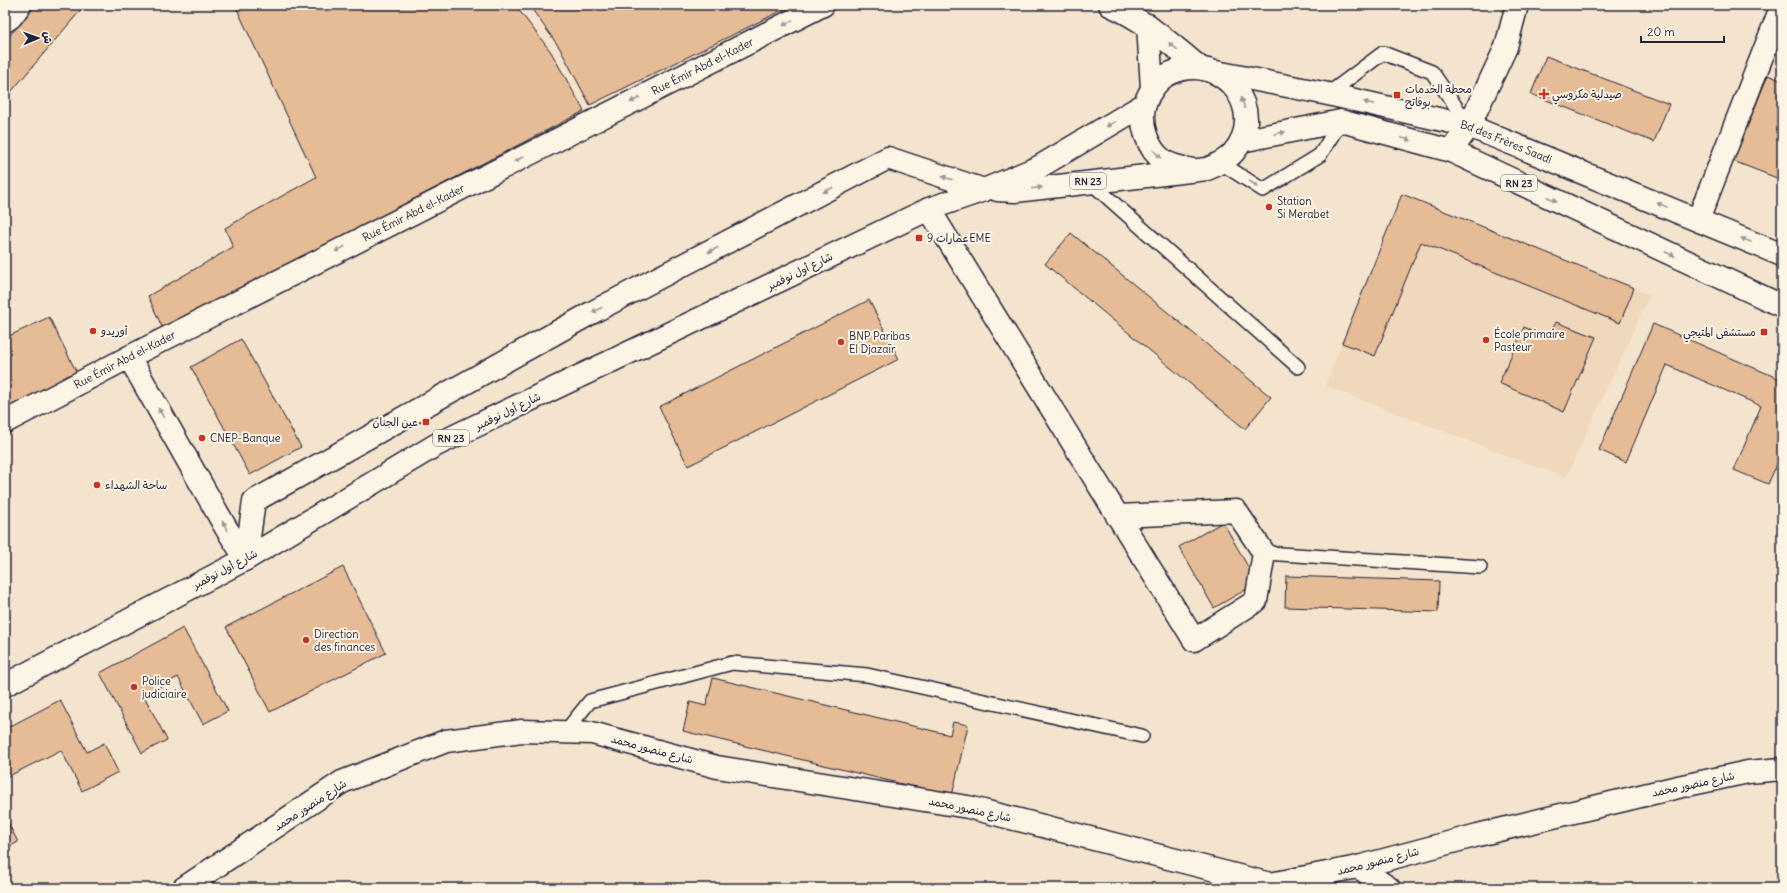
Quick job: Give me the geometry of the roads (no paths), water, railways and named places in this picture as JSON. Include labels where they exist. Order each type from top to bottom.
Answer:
[{"type":"main road","points":[[5,22],[12,16],[20,5]]},
{"type":"main road","name":"Rue Émir Abd el-Kader","points":[[5,422],[128,357],[823,5]]},
{"type":"main road","points":[[1110,5],[1125,11],[1148,25],[1207,69],[1229,81],[1240,94],[1245,109],[1246,125],[1241,141],[1233,153],[1221,163],[1208,169],[1193,170],[1177,167],[1164,160],[1153,149],[1146,135],[1143,120],[1148,96],[1148,25]]},
{"type":"main road","points":[[1450,151],[1469,126],[1506,47],[1517,5]]},
{"type":"main road","points":[[1698,220],[1782,5]]},
{"type":"main road","points":[[1148,96],[1165,76],[1181,68],[1207,69]]},
{"type":"main road","name":"Bd des Frères Saadi","points":[[1207,69],[1328,94],[1469,126],[1782,255]]},
{"type":"main road","name":"RN 23","points":[[984,190],[1039,167],[1148,96]]},
{"type":"main road","name":"RN 23","points":[[1241,141],[1341,122],[1450,151],[1782,306]]},
{"type":"main road","points":[[246,559],[254,501],[593,312],[888,158],[984,190]]},
{"type":"main road","name":"RN 23","points":[[984,190],[1015,190],[1193,170]]},
{"type":"main road","name":"شارع أول نوفمبر","points":[[5,685],[246,559],[436,445],[930,209],[984,190]]},
{"type":"main road","points":[[930,209],[1117,516],[1194,640],[1256,601],[1264,553],[1236,511],[1117,516]]},
{"type":"main road","points":[[128,357],[226,528],[246,559]]},
{"type":"main road","name":"شارع منصور محمد","points":[[184,888],[342,782],[446,740],[522,731],[592,734],[717,767],[968,806],[1270,884],[1358,867],[1478,835],[1678,787],[1748,772],[1782,769]]},
{"type":"main road","points":[[1358,867],[1389,888]]},
{"type":"lane","points":[[1328,94],[1383,53],[1432,72],[1469,126]]},
{"type":"lane","points":[[1221,163],[1263,190],[1320,155],[1341,122]]},
{"type":"lane","points":[[1089,181],[1298,367]]},
{"type":"lane","points":[[1264,553],[1480,567]]},
{"type":"lane","points":[[565,732],[590,701],[732,663],[868,675],[1142,736]]},
{"type":"place","name":"صيدلية مكروسي","points":[[1544,94]]},
{"type":"place","name":"محطة الخدمات بوفاتح","points":[[1397,95]]},
{"type":"place","name":"Station Si Merabet","points":[[1269,207]]},
{"type":"place","name":"عمارات 9EME","points":[[919,238]]},
{"type":"place","name":"أوريدو","points":[[93,331]]},
{"type":"place","name":"مستشفى المتيجي","points":[[1764,332]]},
{"type":"place","name":"École primaire Pasteur","points":[[1486,340]]},
{"type":"place","name":"BNP Paribas El Djazaïr","points":[[841,342]]},
{"type":"place","name":"عين الجنان","points":[[426,422]]},
{"type":"place","name":"CNEP-Banque","points":[[202,438]]},
{"type":"place","name":"ساحة الشهداء","points":[[97,485]]},
{"type":"place","name":"Direction des finances","points":[[306,640]]},
{"type":"place","name":"Police judiciaire","points":[[134,687]]}]
